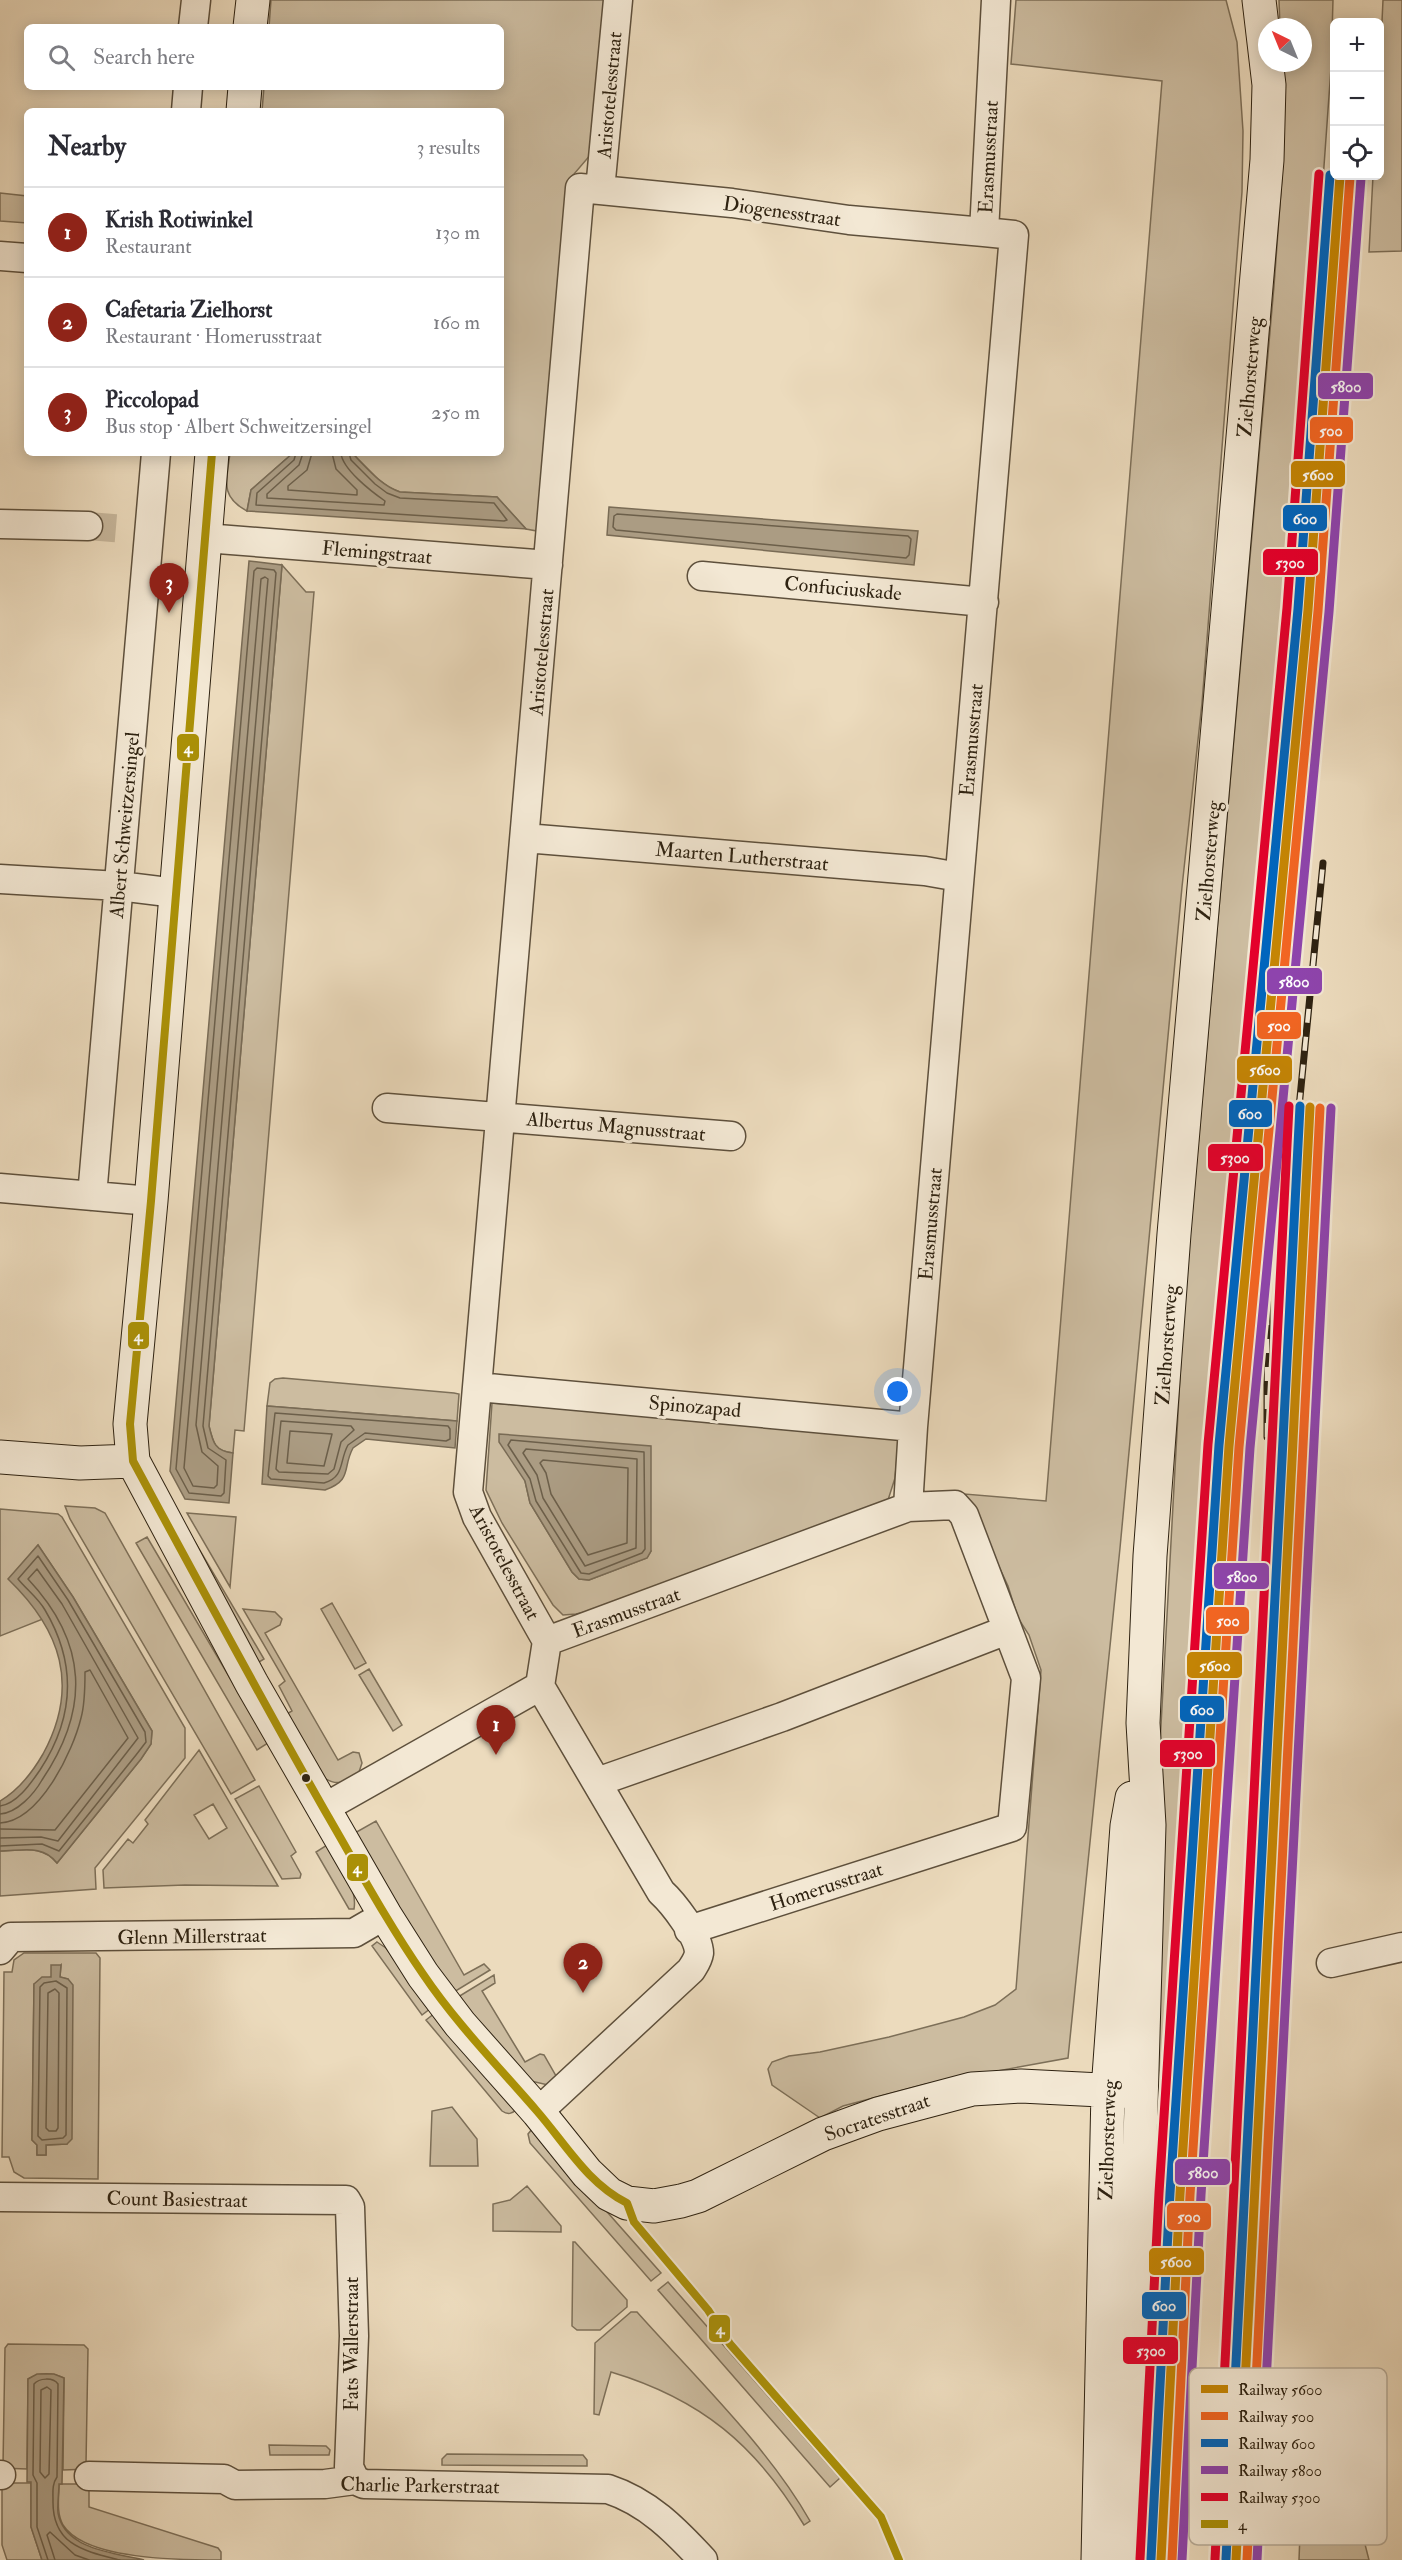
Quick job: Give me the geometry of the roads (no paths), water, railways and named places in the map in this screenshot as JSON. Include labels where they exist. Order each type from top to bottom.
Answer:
[{"type":"main road","points":[[250,24],[253,0]]},
{"type":"main road","name":"Zielhorsterweg","points":[[1128,2560],[1149,1825],[1143,1723],[1150,1556],[1173,1246],[1267,160],[1269,85],[1259,0]]},
{"type":"main road","points":[[243,108],[245,90]]},
{"type":"main road","points":[[212,456],[151,1201],[130,1424],[133,1461],[252,1684],[385,1915],[423,1975],[460,2024],[538,2112]]},
{"type":"main road","points":[[0,1457],[80,1463],[133,1461]]},
{"type":"main road","name":"Zielhorsterweg","points":[[1098,2560],[1108,2090],[1127,1826],[1143,1723]]},
{"type":"main road","name":"Socratesstraat","points":[[538,2112],[587,2173],[609,2194],[627,2203],[654,2206],[698,2196],[823,2134],[878,2114],[972,2089],[1022,2086],[1141,2092]]},
{"type":"street","points":[[193,24],[196,0]]},
{"type":"street","name":"Aristotelesstraat","points":[[540,1686],[547,1641],[477,1517],[468,1492],[548,565],[590,189],[618,0]]},
{"type":"street","name":"Erasmusstraat","points":[[908,1507],[1014,235],[984,232],[996,0]]},
{"type":"street","points":[[186,108],[188,90]]},
{"type":"street","name":"Diogenesstraat","points":[[590,189],[732,203],[849,220],[984,232]]},
{"type":"street","points":[[0,256],[24,258]]},
{"type":"street","name":"Albert Schweitzersingel","points":[[92,1197],[119,886],[136,530],[155,456]]},
{"type":"street","points":[[0,524],[88,526]]},
{"type":"street","name":"Flemingstraat","points":[[205,538],[548,565]]},
{"type":"street","name":"Confuciuskade","points":[[702,576],[984,602]]},
{"type":"street","name":"Maarten Lutherstraat","points":[[525,838],[925,871],[959,877]]},
{"type":"street","points":[[0,879],[119,886],[176,893]]},
{"type":"street","points":[[387,1108],[502,1116]]},
{"type":"street","name":"Albertus Magnusstraat","points":[[502,1116],[731,1136]]},
{"type":"street","points":[[0,1188],[151,1201]]},
{"type":"street","name":"Spinozapad","points":[[478,1387],[913,1427]]},
{"type":"street","name":"Erasmusstraat","points":[[547,1641],[908,1507],[955,1505]]},
{"type":"street","name":"Homerusstraat","points":[[689,1930],[1012,1827],[1026,1678],[964,1515],[955,1505]]},
{"type":"street","points":[[597,1782],[782,1717],[1007,1630]]},
{"type":"street","points":[[324,1808],[540,1686],[661,1892],[672,1902],[697,1943],[699,1953],[697,1962],[691,1970],[538,2112]]},
{"type":"street","name":"Glenn Millerstraat","points":[[0,1950],[11,1937],[354,1933],[385,1915]]},
{"type":"street","points":[[1331,1963],[1402,1947]]},
{"type":"street","name":"Count Basiestraat","points":[[0,2197],[346,2200],[350,2206]]},
{"type":"street","name":"Fats Wallerstraat","points":[[350,2206],[354,2336],[349,2467],[355,2480]]},
{"type":"street","name":"Charlie Parkerstraat","points":[[89,2476],[224,2479],[235,2485],[325,2484],[355,2480],[364,2484],[608,2489],[626,2494],[667,2522],[703,2560]]},
{"type":"water","points":[[290,456],[355,456],[380,481],[400,492],[497,497],[526,529],[247,511],[251,490]]},
{"type":"water","points":[[609,507],[918,531],[914,565],[607,535]]},
{"type":"water","points":[[249,561],[282,565],[209,1426],[216,1445],[222,1450],[233,1453],[229,1503],[185,1499],[170,1471]]},
{"type":"water","points":[[267,1406],[457,1421],[455,1448],[366,1439],[353,1448],[340,1482],[325,1490],[262,1484]]},
{"type":"water","points":[[499,1434],[651,1446],[651,1551],[647,1558],[589,1580],[579,1579],[572,1572],[530,1503],[525,1481],[499,1442]]},
{"type":"water","points":[[38,1545],[73,1597],[152,1731],[151,1744],[141,1759],[57,1863],[39,1851],[0,1851],[0,1801],[19,1786],[39,1761],[54,1729],[61,1705],[62,1682],[59,1660],[52,1639],[41,1618],[8,1579]]},
{"type":"water","points":[[51,1965],[61,1965],[60,1977],[68,1979],[73,1985],[72,2139],[67,2144],[46,2145],[46,2155],[37,2155],[37,2145],[32,2140],[34,1984],[42,1977],[51,1977]]},
{"type":"water","points":[[37,2374],[54,2374],[64,2378],[62,2484],[59,2484],[58,2506],[63,2525],[70,2535],[93,2548],[144,2560],[42,2560],[31,2527],[31,2482],[27,2482],[28,2379]]},
{"type":"tunnel","points":[[88,526],[124,529]]},
{"type":"railway","points":[[1228,2368],[1286,1240],[1323,863]]},
{"type":"railway","points":[[1267,1437],[1267,1143],[1280,904]]},
{"type":"railway","points":[[1218,2560],[1219,2545]]},
{"type":"rail line","name":"5300","points":[[1140,2559],[1159,2193],[1208,1444],[1287,608],[1319,174]]},
{"type":"rail line","name":"600","points":[[1151,2559],[1170,2193],[1219,1445],[1298,609],[1330,175]]},
{"type":"rail line","name":"5600","points":[[1161,2560],[1180,2194],[1229,1446],[1308,610],[1340,180]]},
{"type":"rail line","name":"500","points":[[1172,2560],[1190,2195],[1239,1447],[1318,611],[1350,180]]},
{"type":"rail line","name":"5800","points":[[1192,2368],[1201,2195],[1250,1448],[1329,612],[1361,180]]},
{"type":"rail line","name":"5300","points":[[1225,2368],[1289,1106]]},
{"type":"rail line","name":"600","points":[[1236,2368],[1300,1106]]},
{"type":"rail line","name":"5600","points":[[1246,2368],[1310,1107]]},
{"type":"rail line","name":"500","points":[[1257,2368],[1320,1108]]},
{"type":"rail line","name":"5800","points":[[1267,2368],[1331,1108]]},
{"type":"rail line","name":"5800","points":[[1182,2560],[1189,2426]]},
{"type":"rail line","name":"5300","points":[[1215,2559],[1216,2545]]},
{"type":"rail line","name":"600","points":[[1226,2559],[1227,2545]]},
{"type":"rail line","name":"5600","points":[[1236,2560],[1237,2545]]},
{"type":"rail line","name":"500","points":[[1247,2560],[1248,2545]]},
{"type":"rail line","name":"5800","points":[[1257,2560],[1258,2545]]},
{"type":"place","name":"Piccolopad","points":[[169,613]]},
{"type":"place","name":"Krish Rotiwinkel","points":[[496,1755]]},
{"type":"place","name":"Cafetaria Zielhorst","points":[[583,1993]]}]
